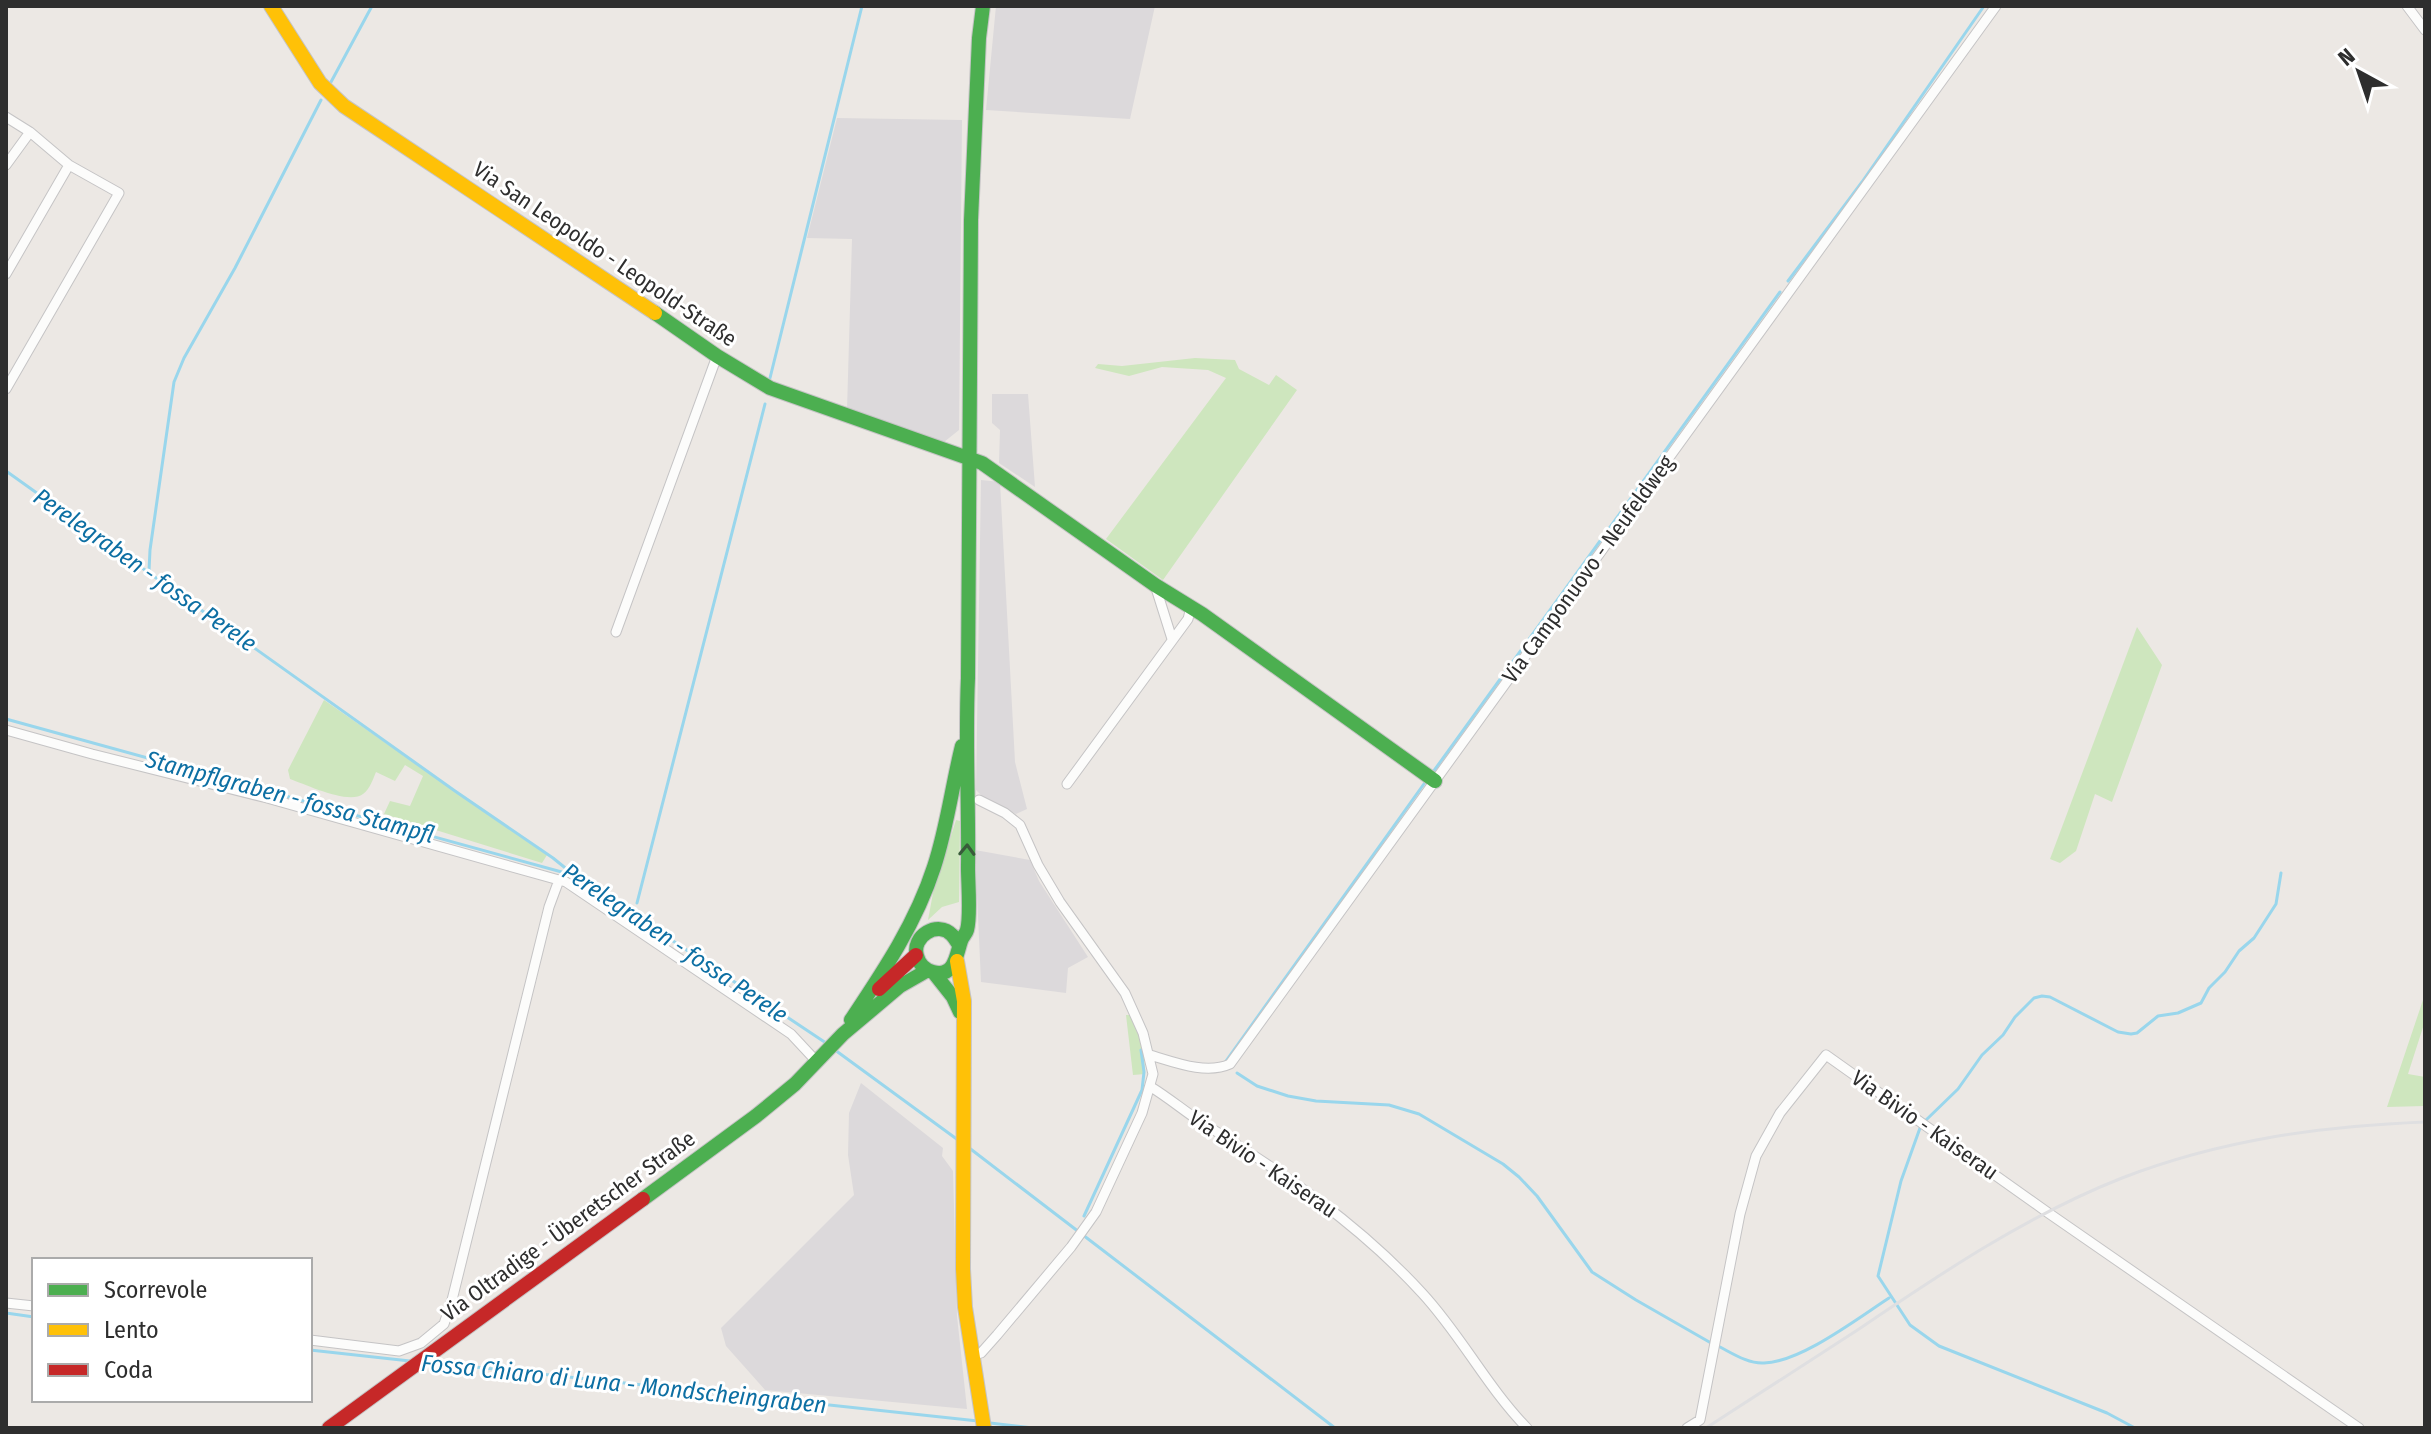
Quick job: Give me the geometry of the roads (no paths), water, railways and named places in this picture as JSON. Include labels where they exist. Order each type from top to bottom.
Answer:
[{"type":"main road","name":"Via San Leopoldo - Leopold-Straße","points":[[271,6],[320,83],[344,106],[717,356],[770,388],[982,463],[1431,778]]},
{"type":"main road","points":[[983,6],[971,220],[965,738],[969,795],[967,929],[959,945],[957,961],[964,1001],[965,1307],[984,1428]]},
{"type":"main road","points":[[844,1032],[884,971],[928,885],[946,824],[965,738]]},
{"type":"main road","points":[[924,933],[928,885]]},
{"type":"main road","points":[[959,945],[954,935],[943,929],[933,929],[918,940],[916,955],[922,966],[953,997],[964,1020]]},
{"type":"main road","points":[[844,1032],[883,984],[916,955]]},
{"type":"main road","points":[[844,1032],[900,986],[931,972],[945,972],[957,961]]},
{"type":"main road","name":"Via Oltradige - Überetscher Straße","points":[[329,1428],[756,1116],[822,1058],[844,1032]]},
{"type":"street","name":"Via Camponuovo - Neufeldweg","points":[[1150,1055],[1205,1069],[1220,1069],[1230,1064],[1431,778],[1996,6]]},
{"type":"street","points":[[2407,6],[2425,30]]},
{"type":"street","points":[[6,117],[30,132],[69,165],[119,193],[6,389]]},
{"type":"street","points":[[6,165],[30,132]]},
{"type":"street","points":[[6,274],[69,165]]},
{"type":"street","points":[[616,632],[717,356]]},
{"type":"street","points":[[1155,585],[1172,639]]},
{"type":"street","points":[[1067,784],[1188,619],[1191,607]]},
{"type":"street","points":[[6,730],[267,798],[566,882],[822,1058]]},
{"type":"street","points":[[972,1355],[981,1353],[997,1335],[1076,1241],[1096,1212],[1151,1087],[1153,1074],[1143,1033],[1125,993],[1060,902],[1038,865],[1020,825],[1005,813],[979,800]]},
{"type":"street","points":[[312,1340],[399,1351],[421,1343],[444,1324],[549,907],[559,880]]},
{"type":"street","name":"Via Bivio - Kaiserau","points":[[1687,1428],[1700,1420],[1740,1214],[1756,1156],[1780,1113],[1826,1055],[2359,1428]]},
{"type":"street","name":"Via Bivio - Kaiserau","points":[[1151,1087],[1293,1180],[1365,1238],[1423,1294],[1450,1326],[1504,1404],[1527,1428]]},
{"type":"street","points":[[6,1303],[32,1306]]},
{"type":"waterway","points":[[331,82],[372,6]]},
{"type":"waterway","points":[[770,378],[862,6]]},
{"type":"waterway","points":[[1788,281],[1862,182],[1984,6]]},
{"type":"waterway","points":[[149,571],[174,382],[321,100]]},
{"type":"waterway","points":[[1433,772],[1780,292]]},
{"type":"waterway","points":[[637,903],[765,404]]},
{"type":"waterway","name":"Perelegraben - fossa Perele","points":[[6,471],[574,875],[826,1043]]},
{"type":"waterway","name":"Stampflgraben - fossa Stampfl","points":[[6,719],[569,874]]},
{"type":"waterway","points":[[1226,1061],[1426,781]]},
{"type":"waterway","points":[[1925,1121],[1958,1089],[1982,1055],[2034,998],[2050,997],[2118,1032],[2131,1034],[2137,1033],[2158,1016],[2178,1013],[2201,1003],[2239,951],[2254,938],[2276,904],[2281,873]]},
{"type":"waterway","name":"Perelegraben - fossa Perele","points":[[835,1050],[958,1140]]},
{"type":"waterway","points":[[1084,1216],[1142,1090],[1144,1072],[1141,1050]]},
{"type":"waterway","points":[[1237,1073],[1257,1086],[1288,1096],[1316,1101],[1389,1105],[1419,1114],[1503,1164],[1519,1177],[1537,1196],[1592,1272],[1711,1343]]},
{"type":"waterway","points":[[1920,1128],[1901,1181],[1878,1276],[1910,1325],[1939,1346],[2107,1413],[2135,1428]]},
{"type":"waterway","name":"Perelegraben - fossa Perele","points":[[968,1147],[1335,1428]]},
{"type":"waterway","points":[[1718,1346],[1752,1362],[1779,1361],[1829,1338],[1889,1298]]},
{"type":"waterway","name":"Fossa Chiaro di Luna - Mondscheingraben","points":[[6,1313],[32,1317]]},
{"type":"waterway","name":"Fossa Chiaro di Luna - Mondscheingraben","points":[[312,1350],[410,1361]]},
{"type":"waterway","name":"Fossa Chiaro di Luna - Mondscheingraben","points":[[429,1362],[978,1421]]},
{"type":"waterway","name":"Fossa Chiaro di Luna - Mondscheingraben","points":[[990,1423],[1033,1428]]},
{"type":"railway","points":[[1706,1428],[1954,1266],[2053,1209],[2122,1178],[2196,1154],[2271,1137],[2348,1127],[2425,1122]]}]
